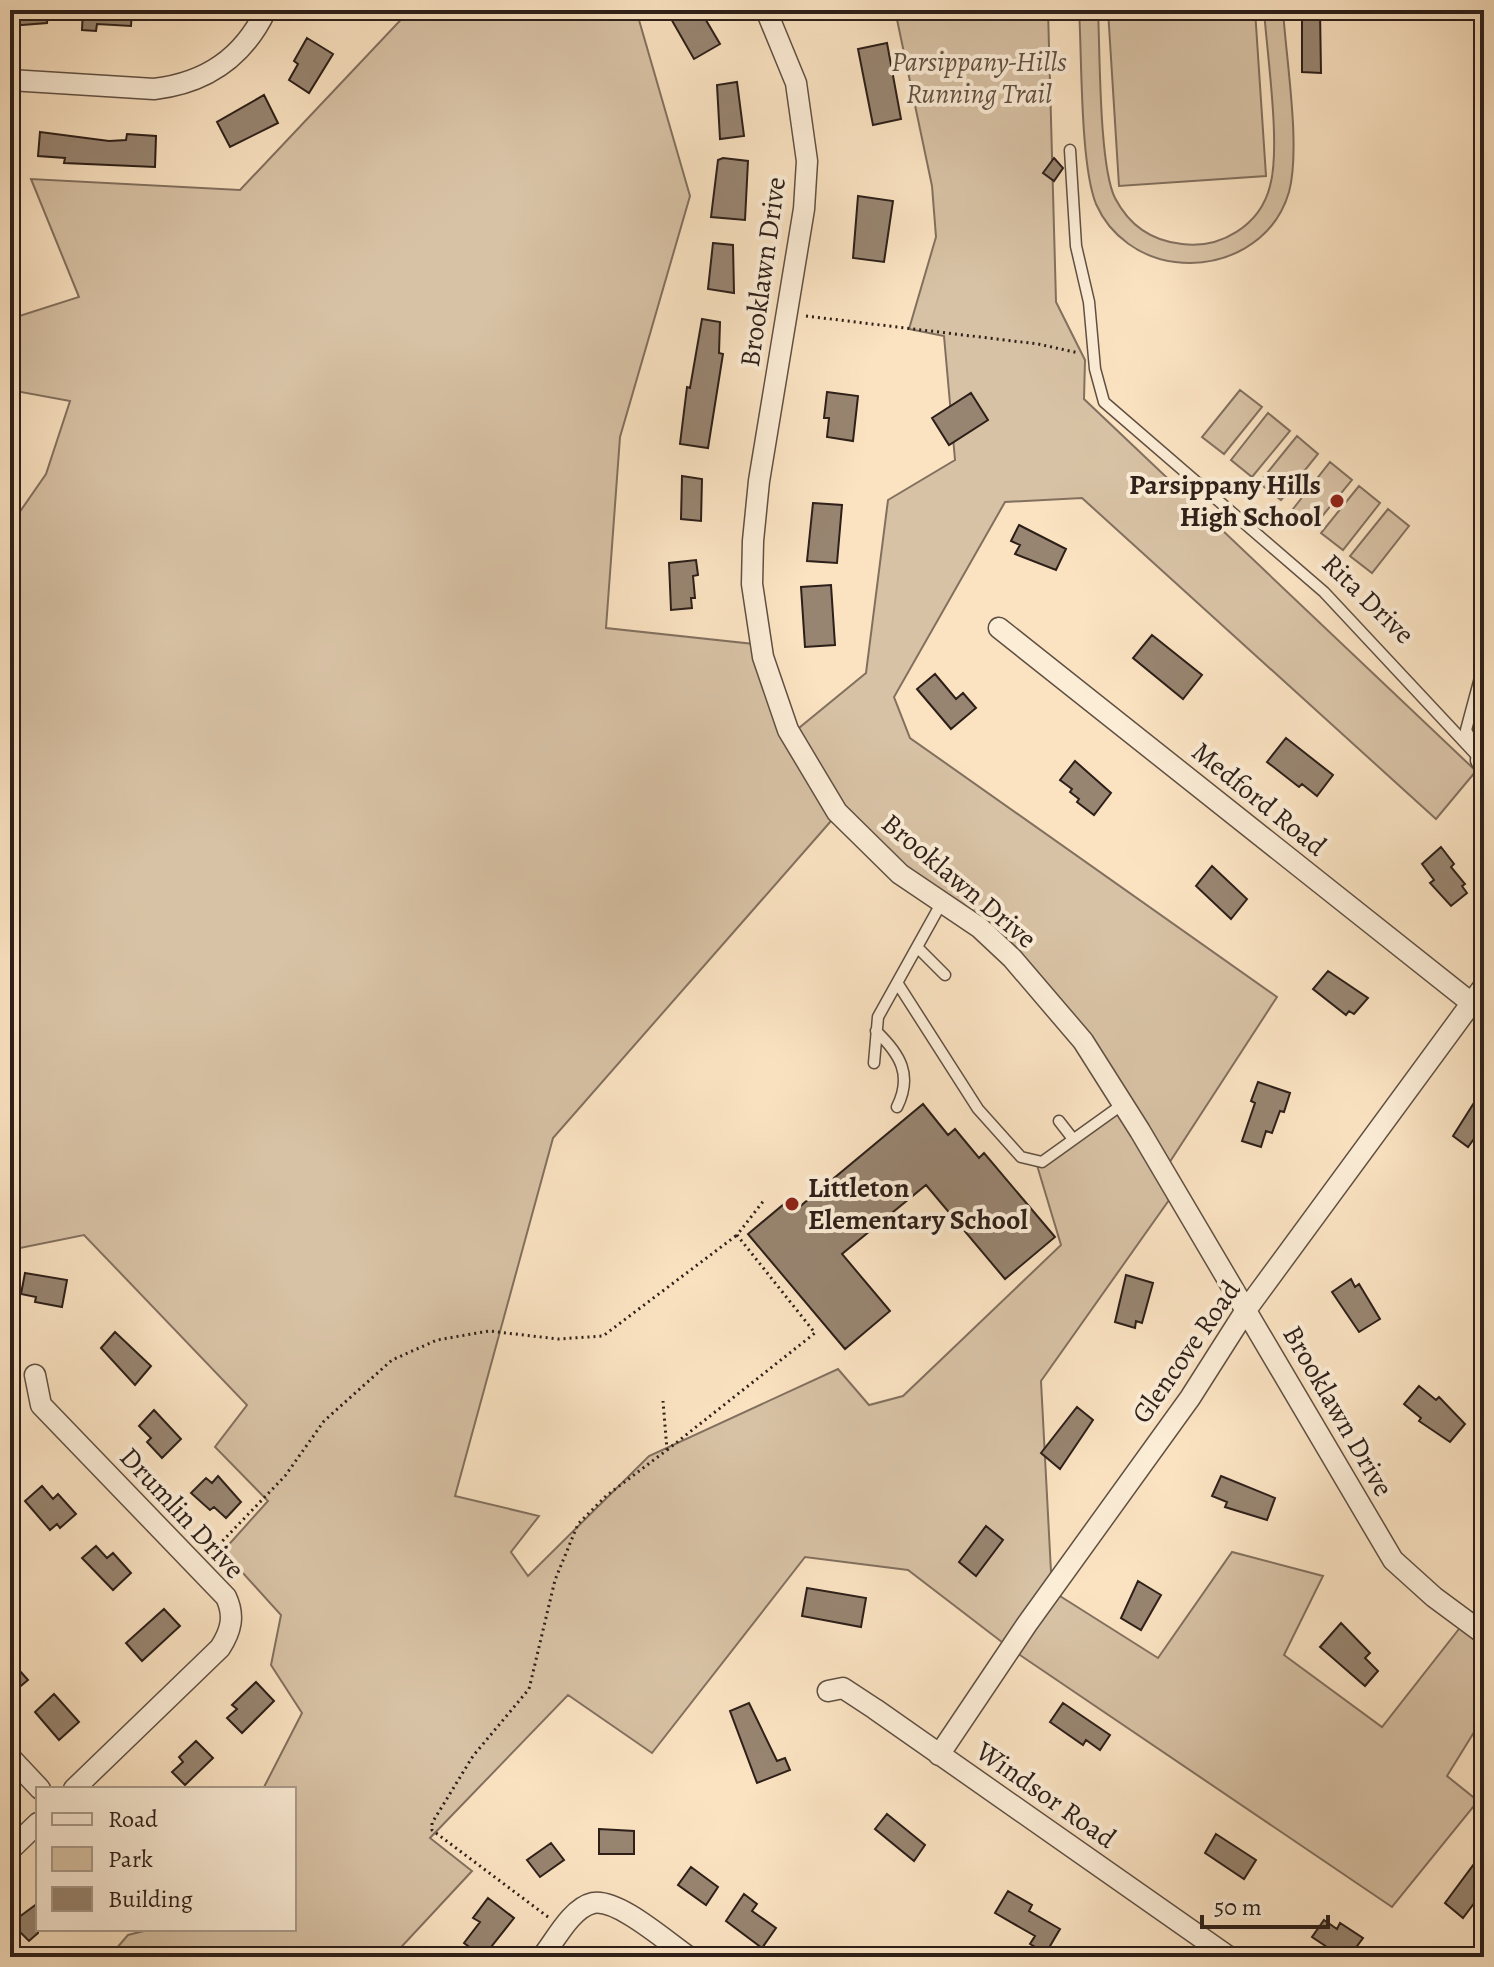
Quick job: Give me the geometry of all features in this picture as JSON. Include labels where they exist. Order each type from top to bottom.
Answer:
[{"type":"street","points":[[10,80],[154,89],[173,87],[220,68],[235,56],[266,10]]},
{"type":"street","name":"Brooklawn Drive","points":[[766,10],[796,83],[807,161],[804,209],[753,541],[752,584],[763,657],[788,730],[837,812],[900,874],[980,928],[1036,984],[1083,1041],[1393,1560],[1434,1597],[1484,1634]]},
{"type":"street","name":"Medford Road","points":[[999,628],[1478,1008]]},
{"type":"street","name":"Glencove Road","points":[[939,1755],[1027,1624],[1190,1398],[1246,1310],[1478,1008],[1484,986]]},
{"type":"street","name":"Drumlin Drive","points":[[35,1375],[41,1405],[226,1597],[231,1607],[231,1630],[220,1648],[76,1787]]},
{"type":"street","name":"Windsor Road","points":[[828,1691],[843,1688],[1229,1957]]},
{"type":"street","points":[[10,1757],[38,1787]]},
{"type":"street","points":[[10,1850],[36,1825]]},
{"type":"street","points":[[542,1957],[574,1916],[593,1903],[616,1906],[689,1957]]},
{"type":"lane","name":"Rita Drive","points":[[1070,150],[1076,246],[1089,302],[1094,358],[1104,402],[1324,592],[1482,761]]},
{"type":"lane","points":[[1482,761],[1466,730],[1484,663]]},
{"type":"lane","points":[[874,1063],[878,1017],[942,902]]},
{"type":"lane","points":[[918,948],[945,975]]},
{"type":"lane","points":[[898,984],[978,1109],[1021,1157],[1042,1162],[1123,1104]]},
{"type":"lane","points":[[876,1031],[899,1055],[904,1069],[906,1082],[897,1107]]},
{"type":"lane","points":[[1059,1121],[1073,1139]]},
{"type":"path","points":[[787,313],[1038,344],[1094,358]]},
{"type":"path","points":[[197,1568],[285,1476],[324,1421],[392,1360],[437,1340],[489,1331],[558,1339],[603,1336],[737,1235],[765,1199]]},
{"type":"path","points":[[563,1930],[432,1830],[432,1823],[473,1756],[529,1689],[555,1580],[578,1524],[606,1496],[815,1333],[737,1235]]},
{"type":"path","points":[[663,1401],[667,1450]]},
{"type":"green space","name":"Parsippany-Hills Running Trail","points":[[410,10],[605,10],[639,20],[690,196],[620,437],[606,628],[763,645],[794,732],[866,673],[888,500],[955,460],[944,336],[909,329],[936,237],[932,186],[895,10],[1048,10],[1056,302],[1085,360],[1084,399],[1476,771],[1436,819],[1082,498],[1005,502],[894,697],[910,738],[1277,997],[1162,1174],[1174,1193],[1041,1381],[1052,1591],[1158,1658],[1232,1552],[1323,1576],[1284,1655],[1382,1727],[1466,1620],[1484,1633],[1484,1716],[1447,1776],[1478,1801],[1392,1907],[1011,1649],[908,1570],[805,1557],[652,1753],[568,1695],[430,1838],[472,1871],[392,1957],[109,1957],[128,1935],[144,1931],[296,1931],[296,1787],[264,1787],[302,1713],[271,1665],[281,1615],[223,1551],[268,1501],[215,1447],[247,1405],[84,1235],[10,1250],[10,526],[46,474],[70,401],[10,390],[10,319],[79,297],[31,179],[240,190]],"holes":[[[838,813],[1039,983],[1119,1105],[1036,1162],[1061,1245],[903,1396],[869,1405],[838,1369],[649,1456],[528,1576],[511,1552],[539,1516],[455,1496],[553,1138]]]},
{"type":"green space","points":[[1079,10],[1098,10],[1103,135],[1115,198],[1127,216],[1142,230],[1171,242],[1196,245],[1210,243],[1236,232],[1248,223],[1265,200],[1273,169],[1274,148],[1264,10],[1283,10],[1292,102],[1292,173],[1282,210],[1259,238],[1229,256],[1193,263],[1175,262],[1150,256],[1128,244],[1109,226],[1096,204],[1087,163]]},
{"type":"green space","points":[[1108,10],[1255,10],[1266,176],[1119,186]]},
{"type":"green space","points":[[1240,390],[1262,407],[1224,454],[1202,437]]},
{"type":"green space","points":[[1268,413],[1290,431],[1252,477],[1231,460]]},
{"type":"green space","points":[[1297,436],[1318,454],[1281,500],[1259,483]]},
{"type":"green space","points":[[1330,462],[1352,480],[1314,526],[1293,509]]},
{"type":"green space","points":[[1359,486],[1380,503],[1343,550],[1321,533]]},
{"type":"green space","points":[[1388,509],[1409,526],[1372,573],[1350,556]]},
{"type":"building","points":[[10,10],[48,10],[47,23],[10,26]]},
{"type":"building","points":[[83,10],[132,10],[131,26],[97,24],[96,31],[82,30]]},
{"type":"building","points":[[666,10],[700,10],[720,44],[694,59]]},
{"type":"building","points":[[1302,10],[1320,10],[1321,73],[1302,72]]},
{"type":"building","points":[[307,38],[333,54],[309,93],[289,80],[298,64],[294,61]]},
{"type":"building","points":[[887,43],[901,119],[873,125],[858,49]]},
{"type":"building","points":[[737,82],[744,136],[720,139],[717,85]]},
{"type":"building","points":[[264,95],[278,123],[230,147],[217,122]]},
{"type":"building","points":[[40,132],[109,141],[126,140],[127,134],[156,136],[155,167],[64,163],[65,158],[38,156]]},
{"type":"building","points":[[1054,158],[1063,168],[1054,181],[1043,173]]},
{"type":"building","points":[[718,160],[748,161],[745,220],[711,217]]},
{"type":"building","points":[[858,196],[893,201],[884,262],[853,258]]},
{"type":"building","points":[[713,243],[733,245],[734,293],[708,289]]},
{"type":"building","points":[[702,319],[720,322],[719,353],[723,354],[708,448],[680,444],[687,387],[690,388]]},
{"type":"building","points":[[827,392],[858,396],[853,441],[827,437],[829,418],[824,418]]},
{"type":"building","points":[[971,393],[988,420],[949,445],[932,418]]},
{"type":"building","points":[[682,476],[702,479],[701,521],[681,519]]},
{"type":"building","points":[[813,503],[842,505],[837,563],[807,561]]},
{"type":"building","points":[[1019,525],[1066,549],[1056,570],[1015,554],[1020,545],[1011,541]]},
{"type":"building","points":[[696,560],[698,575],[693,576],[695,598],[691,598],[692,608],[671,610],[669,563]]},
{"type":"building","points":[[831,585],[835,645],[805,647],[801,587]]},
{"type":"building","points":[[1152,635],[1202,675],[1183,699],[1133,658]]},
{"type":"building","points":[[935,674],[956,699],[963,693],[976,708],[951,729],[917,689]]},
{"type":"building","points":[[1286,738],[1333,775],[1317,796],[1302,784],[1299,787],[1267,762]]},
{"type":"building","points":[[1075,761],[1111,793],[1094,815],[1077,802],[1079,799],[1070,792],[1072,789],[1060,780]]},
{"type":"building","points":[[1441,847],[1454,864],[1451,867],[1465,884],[1462,886],[1467,893],[1451,906],[1430,883],[1434,880],[1422,864]]},
{"type":"building","points":[[1212,866],[1247,899],[1231,919],[1196,886]]},
{"type":"building","points":[[1328,971],[1368,998],[1354,1014],[1349,1011],[1346,1015],[1313,989]]},
{"type":"building","points":[[1258,1082],[1290,1093],[1284,1112],[1280,1111],[1272,1133],[1266,1131],[1261,1147],[1242,1141],[1255,1103],[1251,1101]]},
{"type":"building","points":[[1484,1087],[1484,1125],[1468,1147],[1453,1136]]},
{"type":"building","name":"Littleton Elementary School","points":[[923,1104],[948,1135],[955,1129],[979,1158],[984,1153],[1055,1237],[1005,1279],[926,1185],[842,1254],[890,1311],[845,1349],[748,1234],[790,1199],[798,1208]]},
{"type":"building","points":[[25,1273],[67,1280],[62,1307],[35,1302],[36,1297],[21,1294]]},
{"type":"building","points":[[1126,1275],[1153,1283],[1142,1323],[1136,1321],[1135,1328],[1115,1322]]},
{"type":"building","points":[[1351,1279],[1355,1287],[1359,1284],[1380,1319],[1359,1332],[1332,1292]]},
{"type":"building","points":[[115,1332],[151,1366],[135,1385],[101,1348]]},
{"type":"building","points":[[1419,1386],[1436,1400],[1439,1397],[1465,1424],[1450,1442],[1419,1421],[1421,1418],[1404,1404]]},
{"type":"building","points":[[1077,1407],[1093,1420],[1060,1469],[1041,1453]]},
{"type":"building","points":[[154,1410],[181,1439],[162,1458],[147,1442],[151,1438],[139,1426]]},
{"type":"building","points":[[218,1476],[241,1502],[226,1518],[214,1507],[210,1510],[191,1493],[206,1478],[212,1483]]},
{"type":"building","points":[[1221,1476],[1275,1498],[1267,1520],[1225,1507],[1227,1502],[1212,1496]]},
{"type":"building","points":[[42,1486],[53,1499],[58,1494],[76,1514],[60,1528],[57,1524],[50,1530],[25,1501]]},
{"type":"building","points":[[986,1526],[1003,1540],[976,1576],[959,1562]]},
{"type":"building","points":[[96,1546],[107,1558],[113,1553],[131,1573],[113,1590],[82,1558]]},
{"type":"building","points":[[1138,1581],[1161,1595],[1141,1630],[1121,1618]]},
{"type":"building","points":[[807,1588],[866,1598],[861,1627],[802,1616]]},
{"type":"building","points":[[164,1609],[180,1626],[142,1661],[126,1643]]},
{"type":"building","points":[[1341,1623],[1370,1653],[1365,1658],[1378,1671],[1365,1686],[1320,1647]]},
{"type":"building","points":[[10,1660],[28,1680],[10,1695]]},
{"type":"building","points":[[256,1682],[274,1701],[242,1733],[227,1718],[237,1709],[232,1705]]},
{"type":"building","points":[[54,1694],[79,1722],[59,1740],[35,1712]]},
{"type":"building","points":[[749,1703],[777,1761],[785,1758],[790,1770],[757,1783],[730,1711]]},
{"type":"building","points":[[1063,1703],[1110,1735],[1100,1750],[1086,1740],[1083,1745],[1050,1722]]},
{"type":"building","points":[[196,1741],[213,1758],[185,1785],[172,1772],[183,1762],[179,1757]]},
{"type":"building","points":[[887,1814],[925,1845],[914,1861],[875,1829]]},
{"type":"building","points":[[599,1829],[634,1831],[634,1854],[599,1854]]},
{"type":"building","points":[[1216,1834],[1256,1860],[1244,1879],[1205,1853]]},
{"type":"building","points":[[551,1843],[564,1860],[540,1877],[527,1860]]},
{"type":"building","points":[[1474,1864],[1484,1872],[1484,1890],[1463,1918],[1445,1903]]},
{"type":"building","points":[[691,1867],[718,1887],[706,1905],[678,1885]]},
{"type":"building","points":[[1008,1891],[1032,1905],[1029,1911],[1060,1929],[1046,1953],[1030,1944],[1035,1936],[995,1913]]},
{"type":"building","points":[[744,1894],[757,1904],[752,1911],[776,1928],[762,1948],[726,1921]]},
{"type":"building","points":[[488,1898],[514,1918],[483,1957],[464,1943],[480,1922],[473,1918]]},
{"type":"building","points":[[36,1904],[38,1933],[29,1941],[11,1923]]},
{"type":"building","points":[[1324,1920],[1337,1929],[1340,1923],[1363,1938],[1349,1957],[1342,1957],[1312,1937]]},
{"type":"place","name":"Parsippany Hills High School","points":[[1337,501]]},
{"type":"place","name":"Littleton Elementary School","points":[[792,1204]]}]
